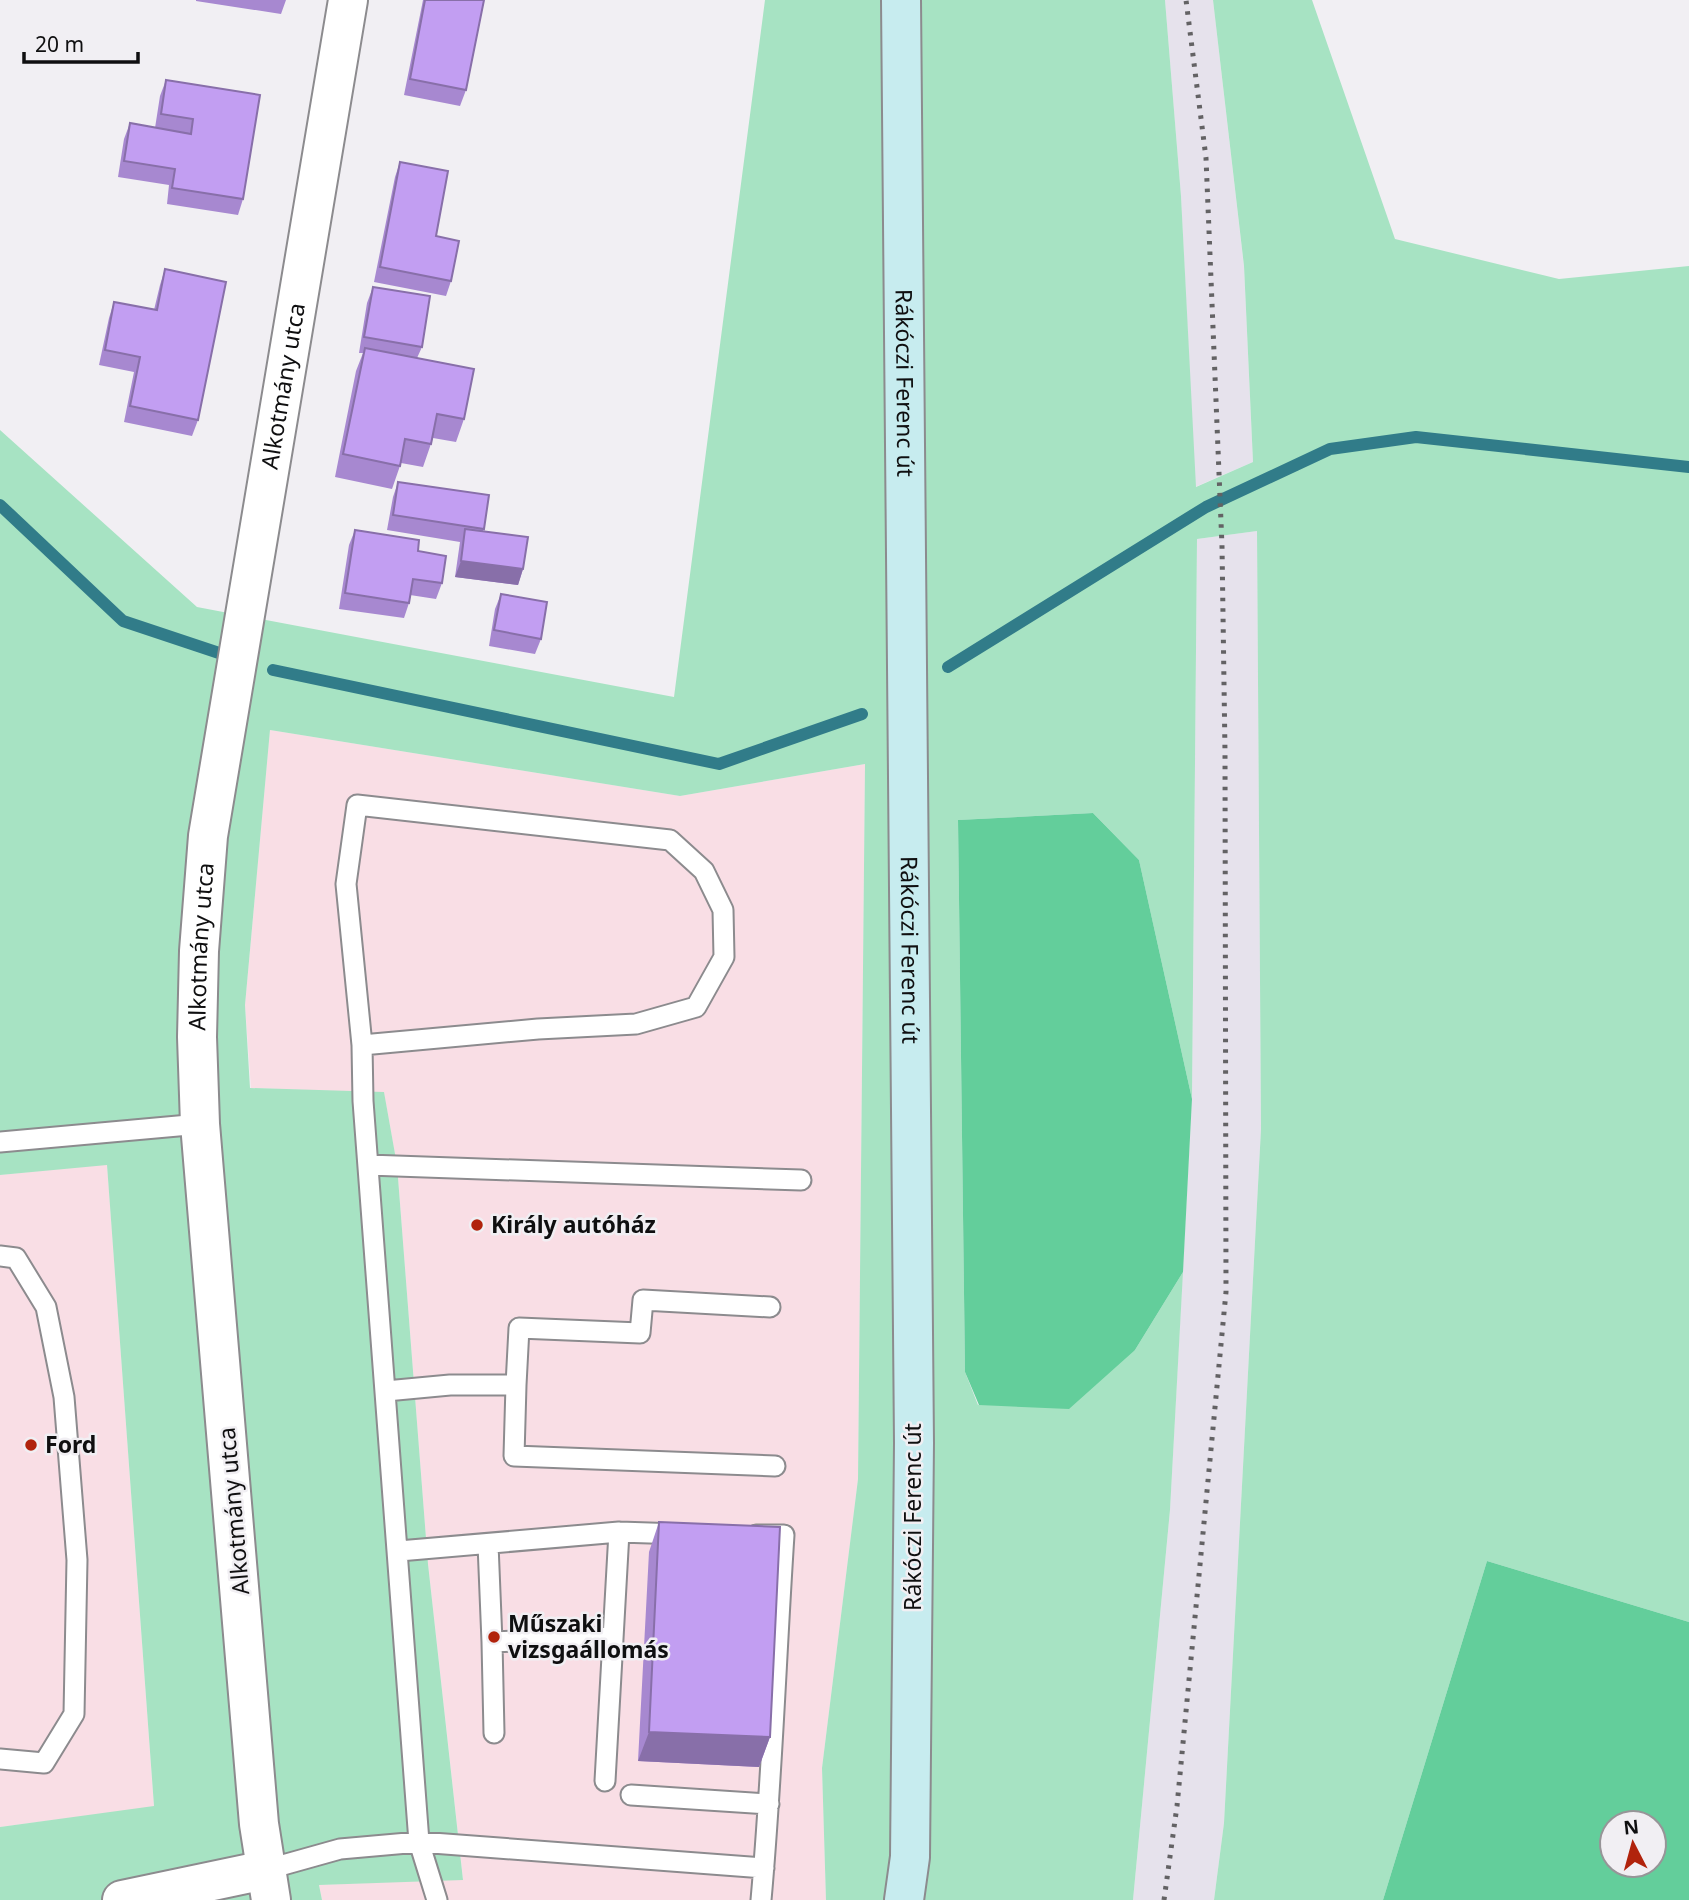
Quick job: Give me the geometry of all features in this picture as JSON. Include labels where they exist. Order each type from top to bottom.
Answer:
[{"type":"main road","name":"Rákóczi Ferenc út","points":[[901,0],[914,1429],[910,1857],[904,1900]]},
{"type":"street","name":"Alkotmány utca","points":[[268,1885],[258,1811],[200,1124],[197,1037],[199,951],[208,836],[348,0]]},
{"type":"street","points":[[122,1900],[268,1885]]},
{"type":"lane","points":[[362,1045],[538,1029],[636,1024],[696,1007],[724,957],[723,909],[704,871],[670,840],[357,805],[346,884],[362,1045],[363,1101],[419,1842],[437,1900]]},
{"type":"lane","points":[[0,1142],[200,1124]]},
{"type":"lane","points":[[368,1165],[801,1180]]},
{"type":"lane","points":[[0,1256],[16,1258],[46,1307],[64,1396],[77,1560],[74,1714],[44,1763],[0,1759]]},
{"type":"lane","points":[[770,1307],[643,1300],[640,1333],[519,1328],[514,1456],[775,1466]]},
{"type":"lane","points":[[386,1391],[450,1385],[516,1385]]},
{"type":"lane","points":[[399,1551],[618,1532],[701,1534]]},
{"type":"lane","points":[[605,1781],[618,1532]]},
{"type":"lane","points":[[743,1535],[784,1535],[761,1900]]},
{"type":"lane","points":[[488,1544],[494,1733]]},
{"type":"lane","points":[[492,1642],[613,1637]]},
{"type":"lane","points":[[631,1795],[769,1804]]},
{"type":"lane","points":[[268,1885],[340,1849],[419,1842],[764,1868]]},
{"type":"shaded area","points":[[1165,0],[1213,0],[1244,267],[1253,462],[1195,487],[1181,196]]},
{"type":"shaded area","points":[[1257,531],[1261,1129],[1224,1823],[1214,1900],[1133,1900],[1170,1510],[1192,1099],[1197,539]]},
{"type":"shaded area","points":[[270,730],[680,796],[865,764],[858,1479],[822,1768],[826,1900],[322,1900],[319,1885],[463,1879],[428,1564],[397,1165],[384,1093],[251,1088],[245,1005]]},
{"type":"shaded area","points":[[107,1164],[154,1807],[0,1827],[0,1175]]},
{"type":"green space","points":[[765,0],[1165,0],[1181,196],[1196,487],[1253,462],[1244,266],[1213,0],[1312,0],[1395,239],[1559,279],[1689,266],[1689,1622],[1487,1561],[1383,1900],[1214,1900],[1224,1823],[1261,1129],[1257,531],[1197,539],[1192,1099],[1139,860],[1093,813],[958,820],[965,1372],[978,1405],[1135,1350],[1183,1272],[1170,1510],[1133,1900],[826,1900],[822,1768],[858,1479],[865,764],[680,796],[270,730],[245,1005],[250,1088],[384,1092],[397,1165],[428,1564],[463,1880],[319,1885],[322,1900],[0,1900],[0,1827],[154,1806],[107,1165],[0,1175],[0,430],[197,607],[674,697]]},
{"type":"green space","points":[[1093,813],[1139,860],[1192,1099],[1183,1272],[1135,1350],[1069,1409],[979,1405],[965,1372],[958,820]]},
{"type":"green space","points":[[1487,1561],[1689,1622],[1689,1900],[1383,1900]]},
{"type":"building","points":[[425,0],[484,0],[466,90],[410,79]]},
{"type":"building","points":[[166,80],[260,95],[243,199],[172,188],[175,169],[124,161],[130,123],[191,134],[193,119],[161,114]]},
{"type":"building","points":[[400,162],[448,171],[436,236],[459,241],[451,281],[380,267]]},
{"type":"building","points":[[165,269],[226,282],[198,420],[130,406],[140,357],[105,350],[114,302],[157,310]]},
{"type":"building","points":[[373,287],[430,296],[422,347],[364,337]]},
{"type":"building","points":[[365,348],[474,369],[464,419],[437,414],[431,444],[405,439],[400,466],[343,454]]},
{"type":"building","points":[[398,482],[489,495],[484,529],[393,515]]},
{"type":"building","points":[[465,529],[528,537],[523,569],[461,561]]},
{"type":"building","points":[[355,530],[419,540],[418,551],[446,556],[442,583],[413,579],[409,603],[345,593]]},
{"type":"building","points":[[501,594],[547,602],[541,639],[494,630]]},
{"type":"building","points":[[659,1522],[780,1527],[770,1737],[649,1732]]},
{"type":"waterway","points":[[948,667],[1206,507],[1330,449],[1416,437],[1689,467]]},
{"type":"waterway","points":[[0,505],[123,621],[219,653]]},
{"type":"waterway","points":[[273,670],[719,764],[862,714]]},
{"type":"railway","points":[[1164,1900],[1177,1806],[1226,1292],[1222,546],[1206,158],[1186,0]]},
{"type":"place","name":"Király autóház","points":[[477,1225]]},
{"type":"place","name":"Ford","points":[[31,1445]]},
{"type":"place","name":"Műszaki vizsgaállomás","points":[[494,1637]]}]
